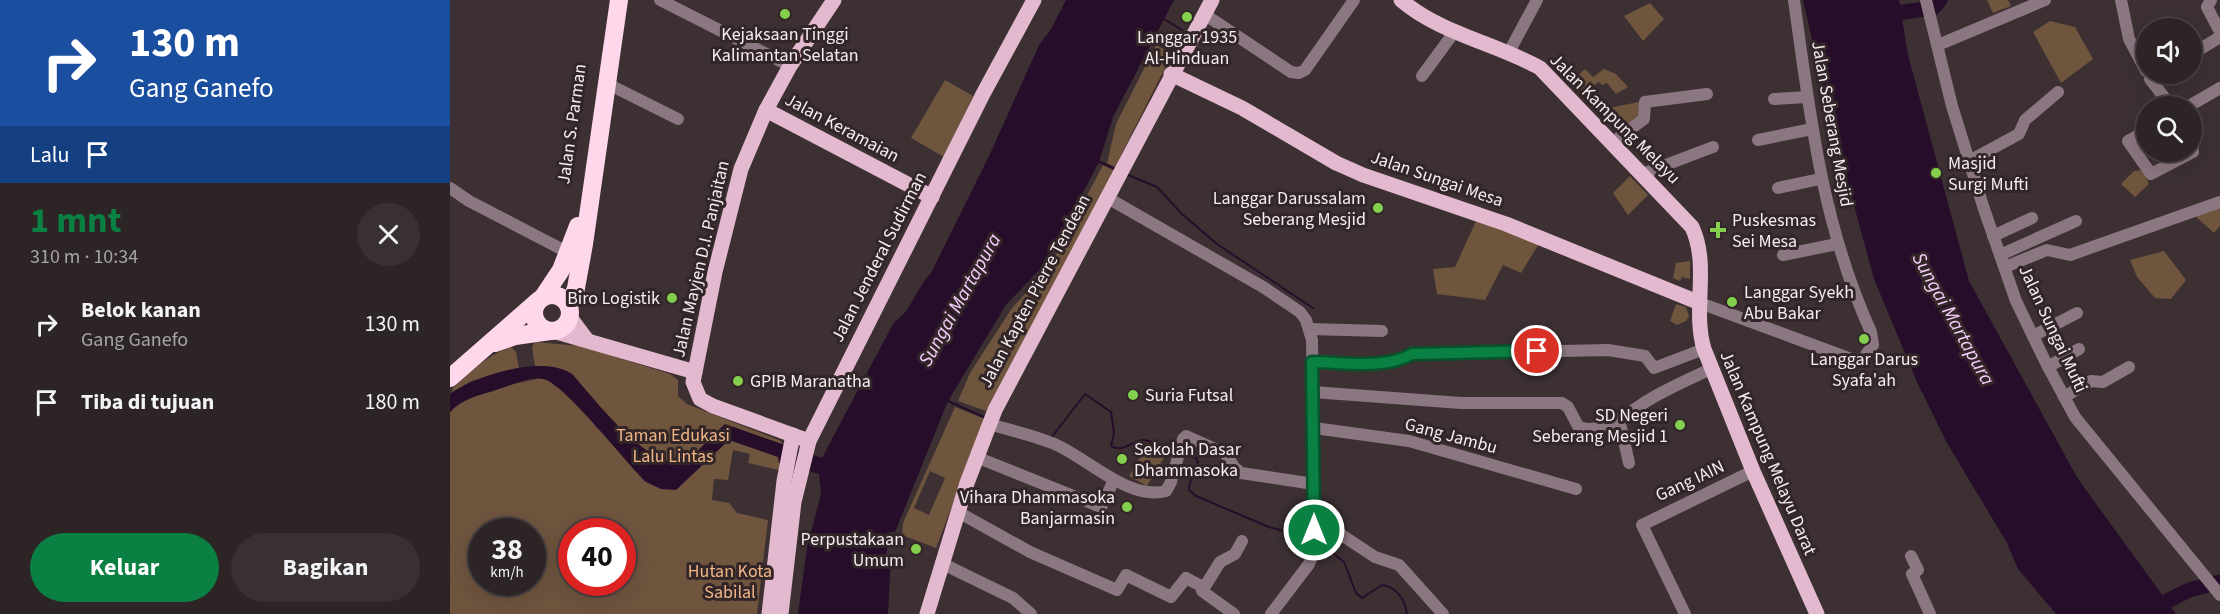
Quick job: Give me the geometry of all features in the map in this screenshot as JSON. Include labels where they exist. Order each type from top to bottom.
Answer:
[{"type":"highway","name":"Jalan S. Parman","points":[[577,248],[577,229],[610,0]]},
{"type":"highway","name":"Jalan S. Parman","points":[[577,248],[609,75],[619,0]]},
{"type":"highway","points":[[552,331],[536,322],[533,311],[577,248]]},
{"type":"highway","points":[[483,349],[515,336],[552,331],[566,325],[576,288],[577,248]]},
{"type":"highway","points":[[450,378],[541,299],[561,297],[569,311]]},
{"type":"main road","name":"Jalan Mayjen D.I. Panjaitan","points":[[694,372],[741,169],[766,110],[789,66],[834,0]]},
{"type":"main road","name":"Jalan Jenderal Sudirman","points":[[769,614],[793,472],[1034,0]]},
{"type":"main road","name":"Jalan Kapten Pierre Tendean","points":[[927,614],[941,563],[976,457],[991,420],[1106,197],[1212,0]]},
{"type":"main road","name":"Jalan Kampung Melayu","points":[[1401,0],[1427,19],[1509,52],[1540,68],[1686,219],[1695,235],[1700,258],[1700,303]]},
{"type":"main road","name":"Jalan Sungai Mesa","points":[[1171,74],[1242,108],[1336,163],[1363,176],[1506,224],[1700,303]]},
{"type":"main road","name":"Jalan Keramaian","points":[[766,110],[932,197]]},
{"type":"main road","name":"Jalan Kampung Melayu Darat","points":[[1700,303],[1700,332],[1711,369],[1753,471],[1817,614]]},
{"type":"main road","points":[[569,311],[587,340]]},
{"type":"main road","points":[[552,331],[694,372],[693,387],[700,399],[808,445]]},
{"type":"main road","name":"Jalan Jenderal Sudirman","points":[[781,614],[790,530],[792,440]]},
{"type":"street","points":[[660,0],[789,66]]},
{"type":"street","points":[[1204,14],[1291,72],[1299,73],[1305,70],[1354,0]]},
{"type":"street","points":[[1509,52],[1537,0]]},
{"type":"street","name":"Jalan Seberang Mesjid","points":[[1700,303],[1851,359],[1863,358],[1874,341],[1837,244],[1820,179],[1794,0]]},
{"type":"street","points":[[1938,45],[2044,0]]},
{"type":"street","points":[[2121,0],[2129,39],[2136,50]]},
{"type":"street","points":[[2211,0],[2207,7],[2220,32]]},
{"type":"street","name":"Jalan Sungai Mufti","points":[[1928,5],[1952,106],[1993,236],[2016,301],[2048,367],[2075,417],[2215,589]]},
{"type":"street","points":[[1422,76],[1455,31]]},
{"type":"street","points":[[2202,48],[2220,37]]},
{"type":"street","points":[[609,75],[610,85],[678,119]]},
{"type":"street","points":[[2202,98],[2220,88]]},
{"type":"street","points":[[1969,161],[2019,134],[2025,120],[2058,92]]},
{"type":"street","points":[[1612,143],[1644,119],[1645,102],[1707,94]]},
{"type":"street","points":[[1774,99],[1807,97]]},
{"type":"street","points":[[1758,140],[1812,129]]},
{"type":"street","points":[[2136,136],[2128,141],[2136,152]]},
{"type":"street","points":[[1642,174],[1713,147]]},
{"type":"street","points":[[2143,162],[2151,174],[2174,162]]},
{"type":"street","points":[[1778,188],[1820,179]]},
{"type":"street","points":[[450,188],[469,201],[577,248]]},
{"type":"street","points":[[1106,197],[1263,287],[1300,312],[1310,328],[1314,428],[1314,537],[1309,564],[1271,614]]},
{"type":"street","points":[[2005,267],[2047,250],[2070,255],[2220,202]]},
{"type":"street","points":[[1993,236],[2032,218]]},
{"type":"street","points":[[2000,255],[2076,221]]},
{"type":"street","points":[[1783,255],[1837,244]]},
{"type":"street","points":[[2033,336],[2077,313]]},
{"type":"street","points":[[1310,328],[1382,331]]},
{"type":"street","points":[[1312,362],[1382,362],[1412,354],[1608,350],[1646,356],[1654,368],[1704,349]]},
{"type":"street","points":[[2048,367],[2079,349]]},
{"type":"street","points":[[2064,397],[2091,381],[2103,382],[2129,367]]},
{"type":"street","points":[[1313,392],[1461,403],[1562,403],[1568,407],[1578,426],[1586,430],[1619,419],[1651,398],[1711,369]]},
{"type":"street","points":[[1619,419],[1629,464]]},
{"type":"street","points":[[991,420],[1052,443],[1114,480],[1150,492],[1163,492],[1171,482],[1186,436],[1226,454],[1241,473],[1314,484]]},
{"type":"street","name":"Gang Jambu","points":[[1314,428],[1409,441],[1576,489]]},
{"type":"street","points":[[976,457],[1101,507],[1114,480]]},
{"type":"street","name":"Gang IAIN","points":[[1685,614],[1642,523],[1753,471]]},
{"type":"street","points":[[958,512],[1030,552],[1117,590],[1126,575],[1171,597],[1186,578],[1203,587]]},
{"type":"street","points":[[1314,516],[1375,557],[1399,565],[1443,614]]},
{"type":"street","points":[[1234,614],[1202,591],[1220,562],[1234,554],[1242,541]]},
{"type":"street","points":[[1911,556],[1918,570],[1912,574],[1930,614]]},
{"type":"street","points":[[941,563],[1013,598],[1031,614]]},
{"type":"green space","points":[[1987,0],[2008,0],[2011,6],[1993,13]]},
{"type":"green space","points":[[1650,3],[1664,19],[1643,41],[1624,16]]},
{"type":"green space","points":[[2050,21],[2075,27],[2093,59],[2061,83],[2033,32]]},
{"type":"green space","points":[[1156,45],[1172,54],[1115,167],[1107,163],[1116,124]]},
{"type":"green space","points":[[1585,69],[1593,77],[1604,69],[1616,74],[1628,87],[1616,94],[1607,83],[1602,85],[1599,82],[1584,93],[1572,81]]},
{"type":"green space","points":[[945,80],[973,96],[944,157],[911,138]]},
{"type":"green space","points":[[1643,101],[1642,117],[1622,128],[1615,120],[1609,122],[1602,117],[1614,107]]},
{"type":"green space","points":[[1103,165],[1115,171],[986,411],[958,401],[970,373],[1012,308],[1049,268]]},
{"type":"green space","points":[[2143,170],[2149,184],[2135,197],[2121,184],[2134,171]]},
{"type":"green space","points":[[1630,176],[1648,195],[1628,215],[1613,193]]},
{"type":"green space","points":[[2220,207],[2220,226],[2214,233],[2194,215]]},
{"type":"green space","points":[[1477,219],[1540,242],[1521,273],[1503,265],[1485,300],[1437,294],[1433,269],[1455,267]]},
{"type":"green space","points":[[2164,251],[2186,280],[2171,299],[2155,298],[2137,277],[2130,260]]},
{"type":"green space","points":[[1690,261],[1690,279],[1682,277],[1680,281],[1673,278],[1676,263]]},
{"type":"green space","points":[[1676,304],[1686,307],[1689,316],[1686,321],[1677,325],[1670,321]]},
{"type":"green space","points":[[535,342],[581,346],[670,374],[678,380],[678,396],[687,404],[781,441],[784,447],[779,470],[748,463],[750,454],[733,450],[728,480],[714,479],[712,500],[729,503],[737,513],[768,520],[757,614],[450,614],[450,412],[479,394],[537,379],[532,347]]},
{"type":"green space","points":[[511,347],[516,352],[519,368],[471,381],[452,392],[453,388],[480,364]]},
{"type":"green space","points":[[955,407],[985,419],[936,548],[902,535],[903,523]],"holes":[[[930,471],[945,478],[929,515],[914,508]]]},
{"type":"green space","points":[[1147,446],[1165,456],[1147,486],[1129,476]]},
{"type":"water","name":"Sungai Martapura","points":[[1066,0],[1174,0],[1113,117],[1099,162],[1060,236],[1042,267],[1006,305],[948,401],[895,532],[890,532],[886,554],[891,555],[888,614],[798,614],[807,547],[821,494],[819,474],[779,463],[778,457],[729,440],[676,490],[661,489],[646,482],[565,394],[552,384],[538,378],[466,400],[450,412],[450,394],[476,380],[510,369],[545,366],[560,368],[572,374],[624,432],[640,446],[672,462],[687,461],[725,424],[822,458],[894,322],[910,306],[921,285],[931,273],[990,154],[1039,45],[1051,29]]},
{"type":"water","name":"Sungai Martapura","points":[[1803,0],[1899,0],[1908,55],[1969,281],[2078,479],[2176,614],[2056,614],[2018,569],[2007,543],[1947,443],[1917,382],[1874,279],[1828,110]]},
{"type":"waterway","points":[[1881,15],[1933,8],[1940,0]]},
{"type":"waterway","points":[[1164,19],[1182,30]]},
{"type":"waterway","points":[[1098,161],[1117,170]]},
{"type":"waterway","points":[[1128,175],[1157,187],[1182,214],[1217,244],[1313,308]]},
{"type":"waterway","points":[[1051,438],[1085,394],[1111,412],[1114,433],[1111,446],[1119,448],[1147,440],[1175,453]]},
{"type":"waterway","points":[[948,401],[986,418]]},
{"type":"waterway","points":[[1184,455],[1196,458],[1198,462],[1189,486],[1189,490],[1196,496],[1269,527],[1309,538]]},
{"type":"waterway","points":[[1318,541],[1344,562],[1356,593],[1362,598],[1382,585],[1387,586],[1399,595],[1407,614]]},
{"type":"waterway","points":[[2142,614],[2189,590],[2220,582]]},
{"type":"place","name":"Kejaksaan Tinggi Kalimantan Selatan","points":[[785,14]]},
{"type":"place","name":"Langgar 1935 Al-Hinduan","points":[[1187,17]]},
{"type":"place","name":"Masjid Surgi Mufti","points":[[1936,173]]},
{"type":"place","name":"Langgar Darussalam Seberang Mesjid","points":[[1378,208]]},
{"type":"place","name":"Puskesmas Sei Mesa","points":[[1718,230]]},
{"type":"place","name":"Biro Logistik","points":[[672,298]]},
{"type":"place","name":"Langgar Syekh Abu Bakar","points":[[1732,302]]},
{"type":"place","name":"Langgar Darus Syafa'ah","points":[[1864,339]]},
{"type":"place","name":"GPIB Maranatha","points":[[738,381]]},
{"type":"place","name":"Suria Futsal","points":[[1133,395]]},
{"type":"place","name":"SD Negeri Seberang Mesjid 1","points":[[1680,425]]},
{"type":"place","name":"Sekolah Dasar Dhammasoka","points":[[1122,459]]},
{"type":"place","name":"Vihara Dhammasoka Banjarmasin","points":[[1127,507]]},
{"type":"place","name":"Perpustakaan Umum","points":[[916,549]]},
{"type":"route","points":[[1314,530],[1312,362],[1382,362],[1412,354],[1537,351]]},
{"type":"park label","name":"Taman Edukasi Lalu Lintas","points":[[673,445]]},
{"type":"park label","name":"Hutan Kota Sabilal","points":[[730,581]]}]
